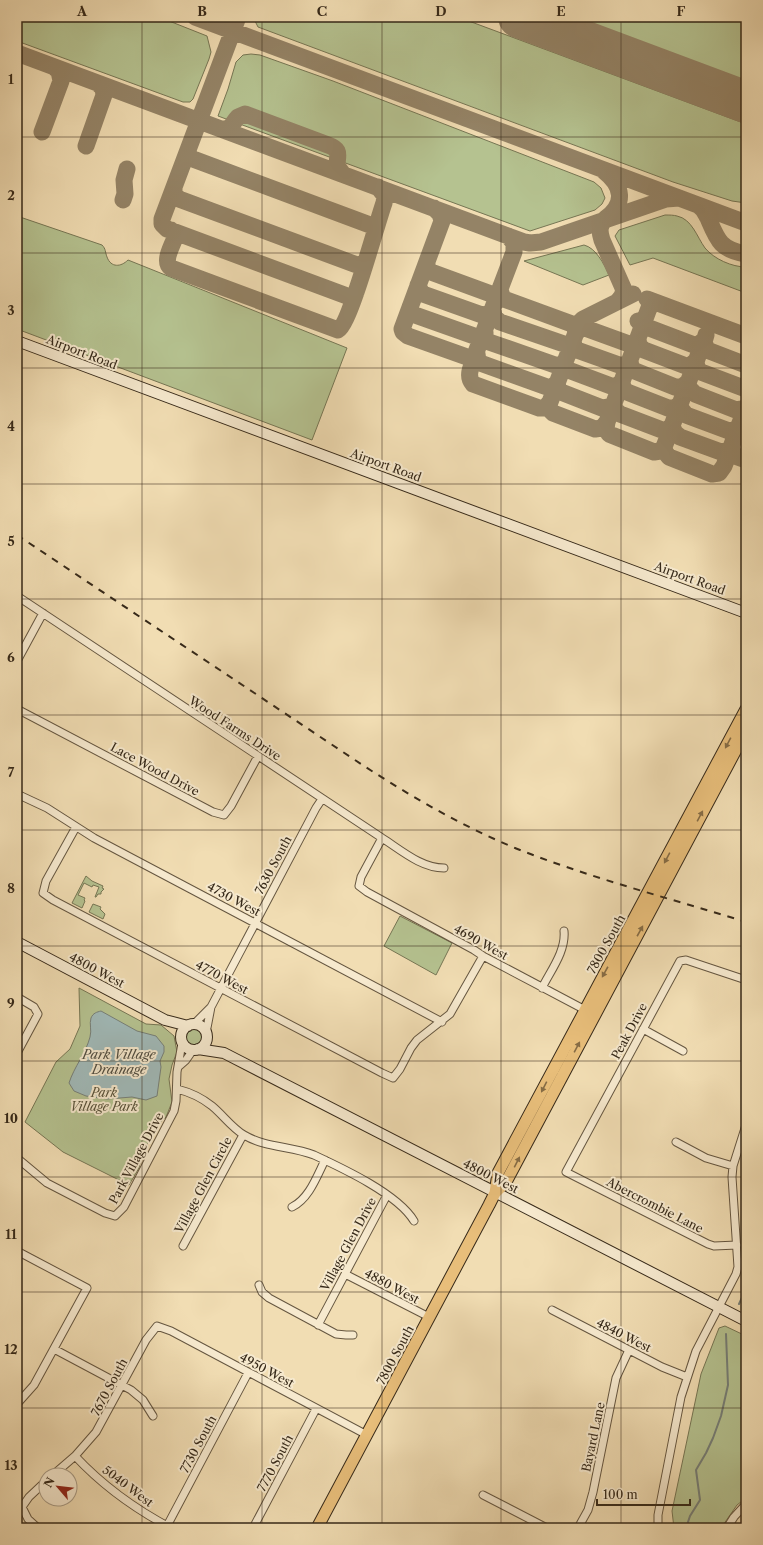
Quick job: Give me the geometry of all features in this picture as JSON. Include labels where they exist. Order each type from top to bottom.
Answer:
[{"type":"main road","name":"7800 South","points":[[317,1528],[495,1193],[506,1182],[589,1012],[746,709]]},
{"type":"main road","name":"7800 South","points":[[589,1012],[659,896],[746,731]]},
{"type":"street","name":"Airport Road","points":[[17,341],[746,613]]},
{"type":"street","name":"Wood Farms Drive","points":[[17,596],[382,838],[426,865],[435,868],[444,868]]},
{"type":"street","points":[[17,661],[43,613]]},
{"type":"street","name":"Lace Wood Drive","points":[[17,709],[213,812],[224,815],[232,806],[258,756]]},
{"type":"street","name":"4730 West","points":[[17,794],[47,808],[76,827],[442,1022]]},
{"type":"street","name":"7630 South","points":[[206,1035],[211,1007],[220,988],[322,799]]},
{"type":"street","name":"4770 West","points":[[76,827],[46,881],[43,893],[53,900],[393,1078],[417,1040],[442,1022]]},
{"type":"street","name":"4690 West","points":[[382,838],[361,877],[358,886],[483,956],[589,1012]]},
{"type":"street","points":[[542,988],[562,949],[565,939],[564,931]]},
{"type":"street","name":"4800 West","points":[[17,942],[165,1020],[201,1026],[206,1035],[224,1053],[746,1321]]},
{"type":"street","points":[[442,1022],[455,1007],[483,956]]},
{"type":"street","name":"Peak Drive","points":[[566,1172],[680,961],[686,960],[746,980]]},
{"type":"street","points":[[17,997],[34,1007],[38,1014],[17,1053]]},
{"type":"street","name":"7630 South","points":[[191,1025],[211,1007]]},
{"type":"street","name":"4800 West","points":[[165,1020],[186,1048],[224,1053]]},
{"type":"street","points":[[181,1041],[183,1030],[191,1025]]},
{"type":"street","points":[[642,1029],[683,1050]]},
{"type":"street","points":[[178,1067],[195,1050],[205,1044],[206,1035]]},
{"type":"street","name":"Park Village Drive","points":[[17,1158],[47,1183],[105,1213],[115,1216],[124,1207],[171,1117],[176,1101],[181,1041]]},
{"type":"street","name":"Village Glen Drive","points":[[177,1089],[191,1093],[211,1105],[243,1135],[262,1143],[306,1152],[325,1160],[371,1184],[387,1195],[318,1324]]},
{"type":"street","points":[[658,1528],[658,1515],[681,1397],[687,1377],[696,1351],[736,1274],[738,1267],[732,1193],[733,1166],[746,1124]]},
{"type":"street","name":"Village Glen Circle","points":[[183,1246],[243,1135]]},
{"type":"street","points":[[676,1142],[706,1158],[733,1166]]},
{"type":"street","points":[[292,1207],[299,1204],[306,1196],[325,1160]]},
{"type":"street","name":"Abercrombie Lane","points":[[566,1172],[708,1244],[714,1246],[737,1245]]},
{"type":"street","points":[[387,1195],[405,1209],[414,1221]]},
{"type":"street","points":[[17,1404],[34,1385],[87,1288],[18,1254]]},
{"type":"street","name":"4880 West","points":[[345,1274],[429,1318]]},
{"type":"street","points":[[259,1285],[262,1292],[269,1298],[336,1334],[346,1336],[353,1335]]},
{"type":"street","name":"4840 West","points":[[552,1310],[662,1367],[687,1377]]},
{"type":"street","name":"4950 West","points":[[157,1326],[170,1331],[367,1435]]},
{"type":"street","name":"7670 South","points":[[63,1467],[76,1456],[96,1432],[146,1340],[157,1326]]},
{"type":"street","points":[[54,1349],[131,1390],[143,1400],[153,1416]]},
{"type":"street","name":"Bayard Lane","points":[[578,1528],[588,1510],[593,1492],[616,1378],[629,1350]]},
{"type":"street","name":"7730 South","points":[[169,1527],[248,1373]]},
{"type":"street","name":"7770 South","points":[[253,1528],[316,1409]]},
{"type":"street","name":"5040 West","points":[[76,1456],[98,1479],[117,1495],[136,1509],[169,1527]]},
{"type":"street","points":[[38,1488],[29,1496],[22,1507],[28,1519],[38,1528]]},
{"type":"street","points":[[483,1495],[547,1528]]},
{"type":"street","points":[[727,1528],[734,1517],[746,1504]]},
{"type":"green space","points":[[17,17],[159,17],[207,36],[211,52],[193,99],[190,102],[183,102],[17,41]]},
{"type":"green space","points":[[253,17],[458,17],[746,124],[746,203],[732,201],[673,182],[258,27]]},
{"type":"green space","points":[[563,17],[746,17],[746,85]]},
{"type":"green space","points":[[243,55],[260,55],[333,81],[594,182],[601,188],[605,198],[602,204],[595,210],[530,231],[218,116],[236,62]]},
{"type":"green space","points":[[665,215],[676,216],[687,221],[694,229],[705,248],[713,256],[735,266],[746,267],[746,293],[653,258],[630,265],[615,236],[619,230]]},
{"type":"green space","points":[[17,216],[102,245],[109,261],[114,265],[122,264],[128,260],[347,348],[312,440],[17,329]]},
{"type":"green space","points":[[584,245],[596,253],[609,275],[583,285],[524,261]]},
{"type":"green space","points":[[86,876],[92,881],[103,886],[102,888],[104,889],[101,894],[98,894],[95,897],[99,887],[93,885],[92,887],[84,883],[78,895],[85,898],[82,908],[72,903]]},
{"type":"green space","points":[[93,904],[101,907],[100,909],[105,914],[103,919],[89,912]]},
{"type":"green space","points":[[400,916],[452,943],[436,975],[384,946]]},
{"type":"green space","name":"Park Village Park","points":[[79,988],[146,1024],[161,1025],[174,1036],[177,1052],[169,1079],[172,1102],[166,1117],[158,1125],[142,1154],[139,1168],[129,1185],[63,1152],[25,1122],[56,1062],[70,1049],[80,1026]]},
{"type":"green space","points":[[194,1029],[201,1034],[202,1037],[197,1044],[194,1045],[187,1040],[186,1037],[191,1030]]},
{"type":"green space","points":[[725,1326],[746,1336],[746,1498],[737,1505],[721,1528],[674,1528],[672,1511],[701,1374],[719,1328]]},
{"type":"water","name":"Park Village Drainage","points":[[101,1011],[137,1031],[156,1036],[164,1046],[164,1052],[160,1061],[161,1067],[157,1096],[146,1100],[132,1097],[107,1099],[86,1096],[74,1091],[69,1083],[88,1043],[91,1034],[91,1018],[94,1014]]},
{"type":"waterway","points":[[746,1168],[746,1217]]},
{"type":"waterway","points":[[739,1304],[746,1289]]},
{"type":"waterway","points":[[686,1528],[690,1516],[700,1500],[696,1470],[713,1438],[721,1416],[728,1385],[726,1334]]},
{"type":"taxiway","points":[[195,17],[746,223]]},
{"type":"taxiway","points":[[238,17],[162,219],[162,224],[167,229],[347,296],[353,296],[356,292]]},
{"type":"taxiway","points":[[17,53],[524,242],[541,242],[666,199],[679,198]]},
{"type":"taxiway","points":[[42,132],[61,81],[59,71],[54,67]]},
{"type":"taxiway","points":[[86,146],[104,95],[103,88],[97,83]]},
{"type":"taxiway","points":[[221,129],[230,127],[238,117],[245,114],[332,147],[338,153],[337,166],[343,174]]},
{"type":"taxiway","points":[[188,151],[189,156],[193,159],[370,225],[376,224],[379,219]]},
{"type":"taxiway","points":[[123,200],[125,194],[124,180],[127,169]]},
{"type":"taxiway","points":[[604,171],[615,183],[620,195],[616,207],[605,219]]},
{"type":"taxiway","points":[[171,230],[175,237],[168,257],[171,268],[338,330],[343,324],[356,292],[384,203],[385,196],[378,187]]},
{"type":"taxiway","points":[[174,188],[174,194],[179,199],[357,265],[362,265],[366,260]]},
{"type":"taxiway","points":[[699,206],[708,218],[717,238],[730,250],[746,254]]},
{"type":"taxiway","points":[[434,208],[440,214],[442,221],[402,329],[408,336],[467,357],[475,355],[514,252],[514,243],[508,236]]},
{"type":"taxiway","points":[[606,219],[600,228],[600,234],[624,290],[618,301]]},
{"type":"taxiway","points":[[427,263],[427,268],[431,272],[491,294],[497,293],[500,290],[504,299],[572,324],[576,333]]},
{"type":"taxiway","points":[[418,285],[423,294],[482,315],[489,314],[493,310]]},
{"type":"taxiway","points":[[477,354],[470,373],[473,384],[539,408],[545,408],[550,402],[580,322],[583,319],[633,294]]},
{"type":"taxiway","points":[[647,299],[746,336]]},
{"type":"taxiway","points":[[657,303],[653,304],[649,308],[607,422],[606,429],[609,434],[654,452],[660,451],[664,447],[704,340]]},
{"type":"taxiway","points":[[410,307],[411,312],[415,315],[477,337],[481,336],[485,332],[485,338],[489,342],[555,365],[561,365],[565,362],[566,368],[571,371],[611,386],[616,386],[622,382]]},
{"type":"taxiway","points":[[493,310],[494,317],[500,322],[564,344],[569,344],[573,341],[577,350],[619,365],[625,365],[630,361]]},
{"type":"taxiway","points":[[638,321],[644,326],[694,345],[698,345],[704,340]]},
{"type":"taxiway","points":[[576,333],[580,329],[585,328],[629,344],[634,343],[638,339]]},
{"type":"taxiway","points":[[706,335],[704,342],[707,350],[746,365]]},
{"type":"taxiway","points":[[638,339],[639,346],[644,350],[686,366],[691,365],[696,361]]},
{"type":"taxiway","points":[[477,354],[478,361],[483,364],[547,387],[552,387],[557,383],[561,392],[602,408],[609,407],[614,404],[615,410],[620,414],[662,430],[666,430],[672,426],[675,433],[680,437],[721,452],[727,451],[731,448],[735,456],[746,460]]},
{"type":"taxiway","points":[[630,361],[631,367],[635,371],[675,387],[682,387],[688,382]]},
{"type":"taxiway","points":[[696,361],[697,368],[701,372],[746,389]]},
{"type":"taxiway","points":[[622,382],[623,388],[627,392],[668,408],[675,408],[680,404]]},
{"type":"taxiway","points":[[688,382],[689,388],[695,394],[736,410],[746,407]]},
{"type":"taxiway","points":[[549,404],[550,410],[553,413],[595,429],[602,428],[607,422]]},
{"type":"taxiway","points":[[680,404],[681,409],[686,415],[729,431],[735,430],[738,427],[742,434]]},
{"type":"taxiway","points":[[664,447],[665,452],[669,457],[712,474],[719,473],[724,466],[746,407]]},
{"type":"runway","points":[[519,17],[746,102]]},
{"type":"railway","points":[[17,535],[364,766],[400,789],[457,821],[515,848],[543,859],[746,922]]}]
